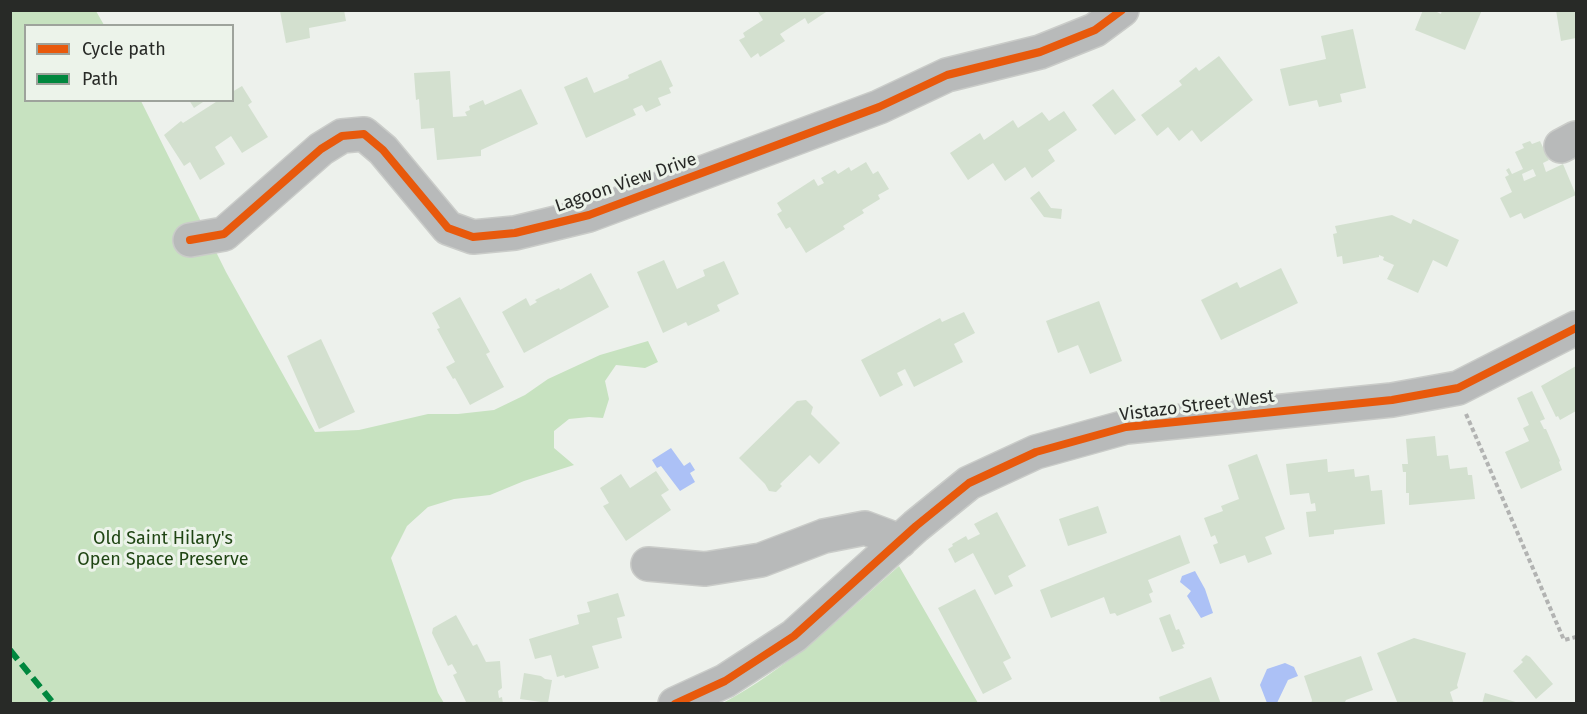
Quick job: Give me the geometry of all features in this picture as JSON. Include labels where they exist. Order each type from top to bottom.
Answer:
[{"type":"street","name":"Lagoon View Drive","points":[[190,240],[224,234],[321,149],[342,136],[364,135],[383,150],[448,228],[472,237],[515,233],[600,210],[879,107],[947,75],[1040,51],[1095,30],[1122,10]]},
{"type":"street","name":"Vistazo Street West","points":[[675,704],[725,681],[794,636],[969,483],[1036,452],[1126,427],[1392,400],[1454,388],[1576,328]]},
{"type":"street","points":[[648,564],[705,569],[761,560],[824,536],[864,528],[900,541]]},
{"type":"path","points":[[1454,388],[1564,640],[1576,637]]},
{"type":"green space","name":"Old Saint Hilary's Open Space Preserve","points":[[10,11],[96,11],[103,24],[24,24],[24,102],[141,102],[226,272],[315,432],[359,430],[428,414],[458,414],[494,410],[525,395],[548,379],[600,355],[648,341],[658,362],[645,368],[616,365],[605,381],[609,399],[603,418],[569,419],[554,431],[554,448],[574,465],[490,495],[454,499],[428,507],[407,526],[391,558],[438,693],[444,703],[11,703]]},
{"type":"green space","points":[[899,566],[978,703],[721,704],[746,690],[792,658]]},
{"type":"water","points":[[671,448],[684,466],[690,462],[695,470],[690,473],[695,482],[680,491],[661,466],[657,468],[652,460]]},
{"type":"water","points":[[1195,571],[1205,589],[1213,613],[1201,618],[1187,596],[1191,591],[1180,582],[1182,576]]},
{"type":"water","points":[[1285,663],[1294,667],[1298,676],[1288,680],[1277,703],[1267,703],[1260,685],[1267,669]]},
{"type":"building","points":[[344,10],[346,21],[309,28],[310,38],[286,43],[280,11]]},
{"type":"building","points":[[757,10],[829,10],[808,24],[805,18],[780,34],[785,41],[760,57],[758,53],[751,58],[739,40],[745,37],[743,33],[763,20]]},
{"type":"building","points":[[1423,10],[1433,10],[1441,14],[1442,10],[1482,10],[1465,50],[1415,30]]},
{"type":"building","points":[[1556,10],[1576,10],[1576,38],[1561,41]]},
{"type":"building","points":[[1353,29],[1366,88],[1340,94],[1342,102],[1319,107],[1317,100],[1289,106],[1280,69],[1326,59],[1321,36]]},
{"type":"building","points":[[1219,56],[1253,100],[1201,142],[1192,130],[1179,141],[1168,127],[1157,136],[1141,115],[1182,85],[1179,81],[1196,67],[1199,71]]},
{"type":"building","points":[[661,60],[673,86],[669,88],[671,93],[658,98],[661,105],[646,112],[642,105],[633,109],[636,115],[586,138],[564,87],[587,77],[594,93],[629,78],[628,75]]},
{"type":"building","points":[[450,71],[453,117],[467,116],[465,112],[470,110],[469,106],[483,100],[485,105],[521,89],[538,124],[481,150],[481,156],[437,160],[434,128],[421,129],[414,73]]},
{"type":"building","points":[[242,86],[252,102],[248,105],[268,137],[242,153],[231,136],[215,147],[225,164],[200,180],[190,162],[184,166],[164,135],[181,121],[183,123],[216,102],[234,102],[234,91]]},
{"type":"building","points":[[1113,89],[1136,120],[1115,135],[1092,105]]},
{"type":"building","points":[[190,102],[203,102],[194,108]]},
{"type":"building","points":[[1064,111],[1077,130],[1048,150],[1055,161],[1032,178],[1025,167],[1005,181],[993,163],[968,180],[950,153],[980,133],[984,140],[1013,120],[1018,128],[1042,112],[1049,121]]},
{"type":"building","points":[[1540,141],[1549,160],[1543,163],[1546,172],[1563,164],[1576,195],[1524,219],[1521,213],[1510,218],[1500,198],[1512,192],[1505,177],[1509,175],[1506,170],[1509,168],[1512,174],[1523,169],[1515,152],[1524,148],[1522,144]],"holes":[[[1533,169],[1536,176],[1524,181],[1522,174]]]},
{"type":"building","points":[[866,162],[873,174],[878,171],[889,189],[878,195],[880,199],[862,210],[864,213],[843,226],[845,229],[806,253],[790,227],[786,229],[777,214],[782,211],[777,203],[814,179],[818,186],[824,183],[821,178],[835,170],[838,174],[849,167],[851,171]]},
{"type":"building","points":[[1039,191],[1051,208],[1062,209],[1061,219],[1044,217],[1030,198]]},
{"type":"building","points":[[1392,215],[1411,224],[1413,219],[1459,240],[1447,267],[1433,260],[1418,293],[1387,279],[1394,265],[1383,260],[1384,257],[1379,255],[1379,257],[1343,264],[1342,256],[1337,257],[1333,234],[1337,233],[1335,226]]},
{"type":"building","points":[[664,260],[677,289],[705,276],[703,270],[724,261],[739,294],[717,305],[720,311],[688,326],[686,322],[663,333],[637,272]]},
{"type":"building","points":[[1281,268],[1298,303],[1221,340],[1201,300],[1237,282],[1240,288]]},
{"type":"building","points":[[591,273],[609,307],[524,353],[502,312],[526,298],[530,306],[537,302],[535,300],[559,288],[560,290]]},
{"type":"building","points":[[460,297],[490,352],[486,354],[504,387],[470,405],[446,367],[455,362],[437,329],[440,328],[432,313]]},
{"type":"building","points":[[1099,301],[1122,361],[1090,374],[1078,345],[1058,353],[1046,321]]},
{"type":"building","points":[[964,312],[975,333],[954,344],[963,362],[914,387],[905,369],[897,373],[903,385],[880,397],[861,360],[940,318],[942,322]]},
{"type":"building","points":[[321,339],[355,412],[319,429],[287,356]]},
{"type":"building","points":[[1576,366],[1576,411],[1560,420],[1558,416],[1556,417],[1541,386]]},
{"type":"building","points":[[1532,391],[1545,419],[1540,421],[1546,429],[1562,470],[1521,489],[1505,452],[1529,441],[1523,428],[1529,425],[1517,398]]},
{"type":"building","points":[[806,400],[813,407],[811,414],[840,443],[819,464],[810,455],[780,484],[782,486],[776,492],[769,491],[739,458],[797,401]]},
{"type":"building","points":[[1435,436],[1437,456],[1448,455],[1450,469],[1467,467],[1468,475],[1472,475],[1475,499],[1409,505],[1409,493],[1406,493],[1406,472],[1403,472],[1402,464],[1408,464],[1406,439]]},
{"type":"building","points":[[1257,454],[1285,529],[1265,537],[1272,554],[1248,563],[1245,555],[1220,564],[1213,545],[1218,543],[1215,535],[1211,537],[1204,518],[1223,511],[1221,506],[1239,499],[1228,465]]},
{"type":"building","points":[[1327,459],[1328,472],[1354,469],[1355,477],[1369,475],[1371,491],[1382,490],[1385,524],[1334,530],[1334,534],[1309,537],[1306,512],[1316,511],[1315,503],[1311,504],[1309,493],[1290,495],[1286,464]]},
{"type":"building","points":[[656,471],[669,490],[661,495],[671,510],[626,541],[603,506],[609,503],[600,488],[621,474],[630,488]]},
{"type":"building","points":[[1098,506],[1107,533],[1068,546],[1059,519]]},
{"type":"building","points":[[997,512],[1026,566],[1008,576],[1013,586],[995,595],[973,553],[955,563],[948,549],[966,536],[968,540],[980,534],[974,524]]},
{"type":"building","points":[[1180,535],[1190,563],[1148,580],[1153,592],[1149,594],[1152,602],[1117,616],[1115,613],[1110,614],[1104,597],[1051,618],[1040,590]]},
{"type":"building","points":[[975,589],[1011,658],[1003,662],[1012,679],[983,694],[938,608]]},
{"type":"building","points":[[618,593],[625,616],[617,618],[622,638],[592,646],[599,668],[565,678],[564,675],[557,677],[551,655],[535,659],[529,639],[579,624],[577,615],[590,612],[587,602]]},
{"type":"building","points":[[1170,614],[1185,644],[1182,645],[1184,648],[1172,652],[1159,618]]},
{"type":"building","points":[[456,615],[473,646],[477,644],[486,662],[500,661],[502,688],[498,691],[503,704],[467,704],[453,675],[457,673],[452,664],[448,666],[432,633],[433,628]]},
{"type":"building","points":[[1414,638],[1466,653],[1458,688],[1450,692],[1454,704],[1398,704],[1377,653]]},
{"type":"building","points":[[1526,655],[1553,684],[1536,699],[1513,671],[1523,662],[1521,660]]},
{"type":"building","points":[[1361,656],[1373,690],[1346,700],[1344,704],[1311,704],[1312,700],[1304,676]]},
{"type":"building","points":[[524,673],[552,680],[548,703],[520,699]]},
{"type":"building","points":[[1211,677],[1221,704],[1161,704],[1159,697]]},
{"type":"building","points":[[1485,693],[1519,703],[1519,704],[1482,704]]},
{"type":"marked path","points":[[10,650],[54,704]]},
{"type":"cycle path","points":[[190,240],[224,234],[321,149],[342,136],[364,134],[383,150],[448,228],[473,237],[515,233],[589,215],[879,107],[947,75],[1040,52],[1095,30],[1122,10]]},
{"type":"cycle path","points":[[675,704],[725,681],[794,636],[916,526],[969,483],[1036,452],[1126,427],[1392,400],[1458,388],[1576,328]]}]
